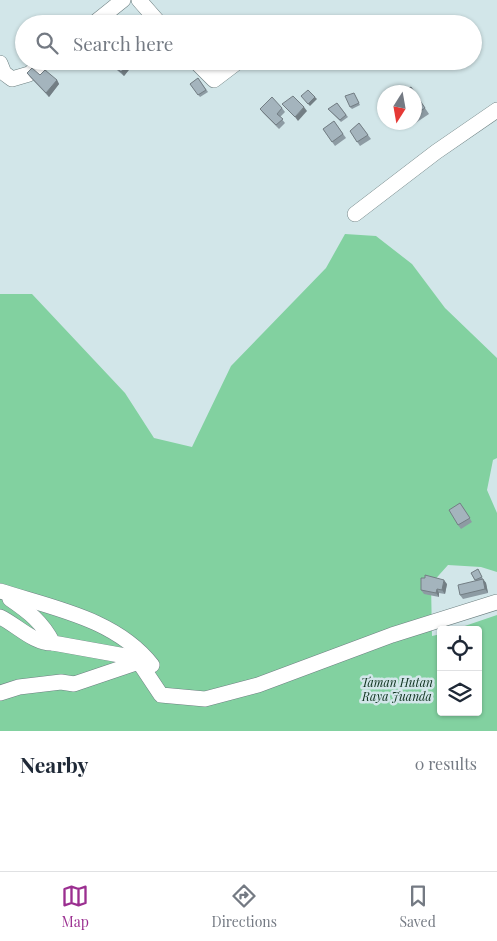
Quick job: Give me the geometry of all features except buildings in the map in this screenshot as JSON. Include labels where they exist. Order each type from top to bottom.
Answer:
[{"type":"street","points":[[104,15],[123,0]]},
{"type":"street","points":[[139,0],[152,15]]},
{"type":"street","points":[[0,63],[4,73],[12,79],[29,74],[34,70]]},
{"type":"street","points":[[203,70],[214,80],[227,70]]},
{"type":"street","points":[[355,214],[436,152],[497,110]]},
{"type":"street","points":[[0,592],[34,616],[46,630],[53,643]]},
{"type":"street","points":[[0,592],[95,621],[147,658],[158,676],[161,695]]},
{"type":"street","points":[[0,617],[16,625],[42,644],[53,643],[131,657],[139,662],[161,695],[206,700],[258,686],[392,635],[497,602]]},
{"type":"street","points":[[0,693],[19,687],[52,683],[74,684],[139,662]]},
{"type":"green space","name":"Taman Hutan Raya Juanda","points":[[345,234],[376,236],[412,264],[445,308],[497,358],[497,458],[493,460],[487,490],[497,513],[497,572],[481,567],[448,565],[431,584],[432,636],[437,635],[437,716],[482,716],[482,626],[465,626],[497,615],[497,731],[0,731],[0,294],[32,294],[125,393],[154,438],[192,447],[231,366],[326,268]]}]
